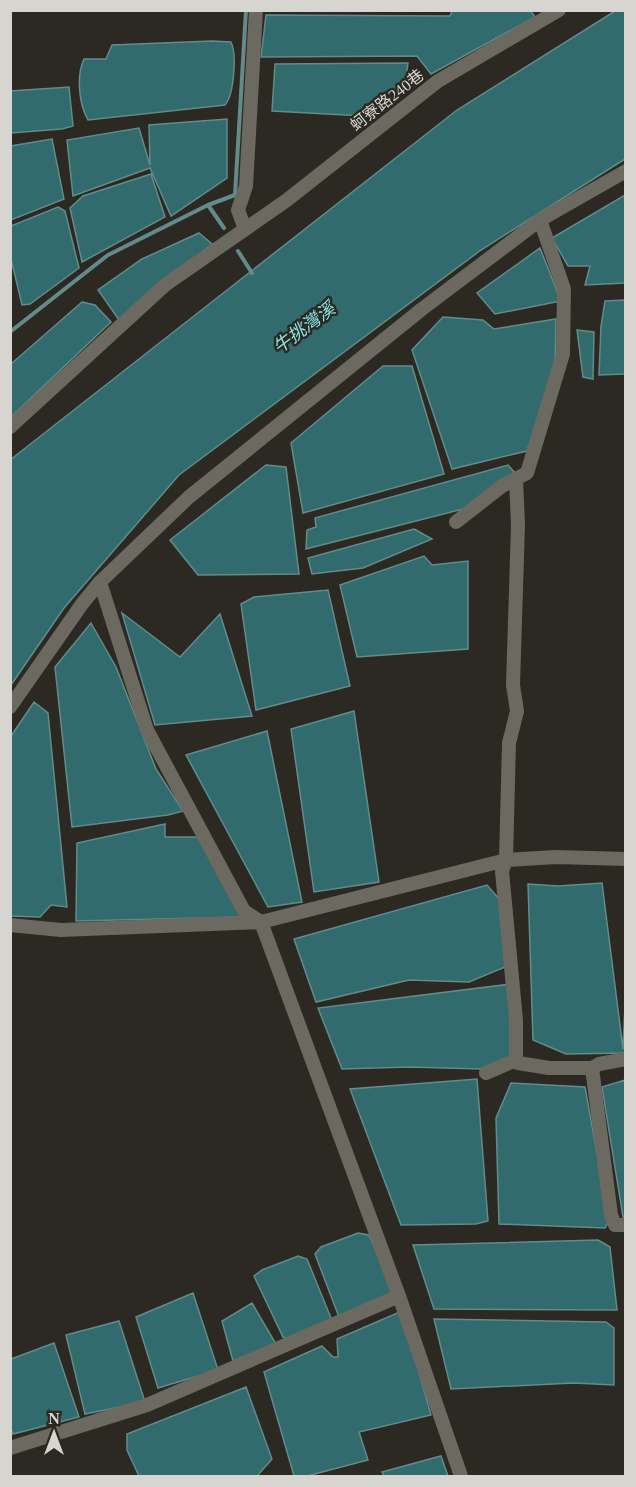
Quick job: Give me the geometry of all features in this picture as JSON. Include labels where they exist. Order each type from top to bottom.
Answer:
[{"type":"street","points":[[245,229],[238,210],[246,186],[256,10]]},
{"type":"street","name":"蚵寮路240巷","points":[[10,427],[165,285],[287,200],[438,81],[559,10]]},
{"type":"street","points":[[10,707],[100,582],[189,497],[422,309],[540,220],[626,171]]},
{"type":"street","points":[[456,522],[502,486],[527,473],[563,354],[564,289],[540,220]]},
{"type":"street","points":[[516,478],[518,525],[513,686],[517,711],[509,743],[506,860],[502,871],[516,1020],[516,1060]]},
{"type":"street","points":[[100,582],[147,730],[244,911],[261,922],[399,1296],[461,1476]]},
{"type":"street","points":[[10,925],[61,930],[261,922],[506,860],[556,857],[626,859]]},
{"type":"street","points":[[516,1060],[549,1068],[592,1068],[599,1064],[626,1059]]},
{"type":"street","points":[[486,1073],[516,1060]]},
{"type":"street","points":[[592,1068],[611,1215],[615,1225],[626,1226]]},
{"type":"street","points":[[10,1448],[147,1405],[399,1296]]},
{"type":"water","points":[[530,10],[535,17],[431,74],[417,56],[261,57],[266,15],[450,16],[452,11]]},
{"type":"water","name":"牛挑灣溪","points":[[615,11],[625,11],[625,159],[481,250],[179,475],[64,608],[11,685],[10,460],[457,110]]},
{"type":"water","points":[[231,42],[233,48],[231,93],[225,105],[88,120],[82,106],[80,90],[80,73],[84,59],[106,59],[112,45]]},
{"type":"water","points":[[408,63],[405,84],[364,116],[272,111],[275,64]]},
{"type":"water","points":[[69,87],[73,126],[11,133],[11,91]]},
{"type":"water","points":[[227,119],[227,178],[171,216],[150,168],[73,196],[67,140],[139,128],[150,165],[149,125]]},
{"type":"water","points":[[52,139],[64,199],[11,220],[11,146]]},
{"type":"water","points":[[151,174],[165,217],[82,262],[70,208],[83,196]]},
{"type":"water","points":[[625,195],[625,283],[585,285],[590,266],[568,266],[552,238]]},
{"type":"water","points":[[58,207],[65,211],[79,268],[30,304],[22,305],[11,259],[11,226]]},
{"type":"water","points":[[199,233],[212,244],[119,320],[98,290],[142,259]]},
{"type":"water","points":[[540,248],[561,301],[495,314],[477,293]]},
{"type":"water","points":[[625,300],[625,374],[599,375],[601,326],[605,301]]},
{"type":"water","points":[[82,302],[95,305],[111,322],[11,417],[11,364]]},
{"type":"water","points":[[443,317],[483,320],[494,329],[556,319],[555,366],[527,451],[452,469],[412,350]]},
{"type":"water","points":[[577,330],[594,332],[593,379],[583,377]]},
{"type":"water","points":[[383,366],[412,366],[444,474],[303,513],[291,443]]},
{"type":"water","points":[[266,465],[286,467],[299,574],[198,575],[170,540]]},
{"type":"water","points":[[508,465],[516,474],[471,507],[306,549],[307,530],[316,527],[315,518]]},
{"type":"water","points":[[414,529],[432,539],[363,568],[312,574],[308,558]]},
{"type":"water","points":[[424,556],[432,565],[468,561],[468,649],[357,657],[340,585]]},
{"type":"water","points":[[328,590],[350,686],[256,710],[241,604],[254,597]]},
{"type":"water","points":[[122,613],[180,657],[220,614],[252,716],[155,725]]},
{"type":"water","points":[[91,623],[116,667],[156,769],[183,811],[168,815],[72,827],[55,667]]},
{"type":"water","points":[[34,702],[48,713],[67,907],[51,905],[40,917],[10,916],[11,736]]},
{"type":"water","points":[[354,711],[379,882],[314,892],[291,729]]},
{"type":"water","points":[[267,731],[302,902],[268,907],[186,755]]},
{"type":"water","points":[[165,824],[165,837],[198,837],[241,917],[76,921],[77,843]]},
{"type":"water","points":[[602,883],[623,1049],[625,1005],[625,1053],[566,1054],[533,1040],[528,884],[558,886]]},
{"type":"water","points":[[487,885],[500,900],[510,965],[469,982],[409,980],[316,1002],[294,939]]},
{"type":"water","points":[[511,984],[517,1057],[482,1069],[409,1067],[342,1069],[318,1008]]},
{"type":"water","points":[[477,1079],[488,1221],[476,1224],[401,1225],[350,1089]]},
{"type":"water","points":[[625,1080],[626,1217],[623,1217],[602,1087]]},
{"type":"water","points":[[511,1083],[585,1087],[609,1221],[605,1228],[499,1224],[496,1118]]},
{"type":"water","points":[[358,1233],[369,1235],[393,1290],[390,1296],[339,1317],[315,1254],[321,1247]]},
{"type":"water","points":[[598,1240],[610,1247],[617,1310],[434,1309],[413,1245]]},
{"type":"water","points":[[298,1256],[307,1259],[333,1323],[290,1339],[283,1337],[254,1276],[262,1270]]},
{"type":"water","points":[[193,1293],[218,1370],[158,1388],[136,1317]]},
{"type":"water","points":[[252,1303],[276,1344],[233,1361],[222,1321]]},
{"type":"water","points":[[402,1311],[431,1415],[359,1432],[368,1460],[307,1476],[294,1476],[264,1372],[322,1346],[333,1357],[338,1357],[337,1339]]},
{"type":"water","points":[[434,1319],[606,1322],[614,1328],[614,1385],[574,1383],[451,1389]]},
{"type":"water","points":[[119,1321],[145,1402],[85,1414],[66,1335]]},
{"type":"water","points":[[54,1343],[79,1417],[13,1434],[10,1426],[11,1359]]},
{"type":"water","points":[[246,1387],[272,1459],[257,1476],[139,1476],[127,1450],[127,1434]]},
{"type":"water","points":[[441,1456],[448,1476],[384,1476],[382,1472]]},
{"type":"waterway","points":[[208,205],[235,195],[246,10]]},
{"type":"waterway","points":[[10,332],[108,255],[208,205],[224,228]]},
{"type":"waterway","points":[[238,251],[252,273]]}]
